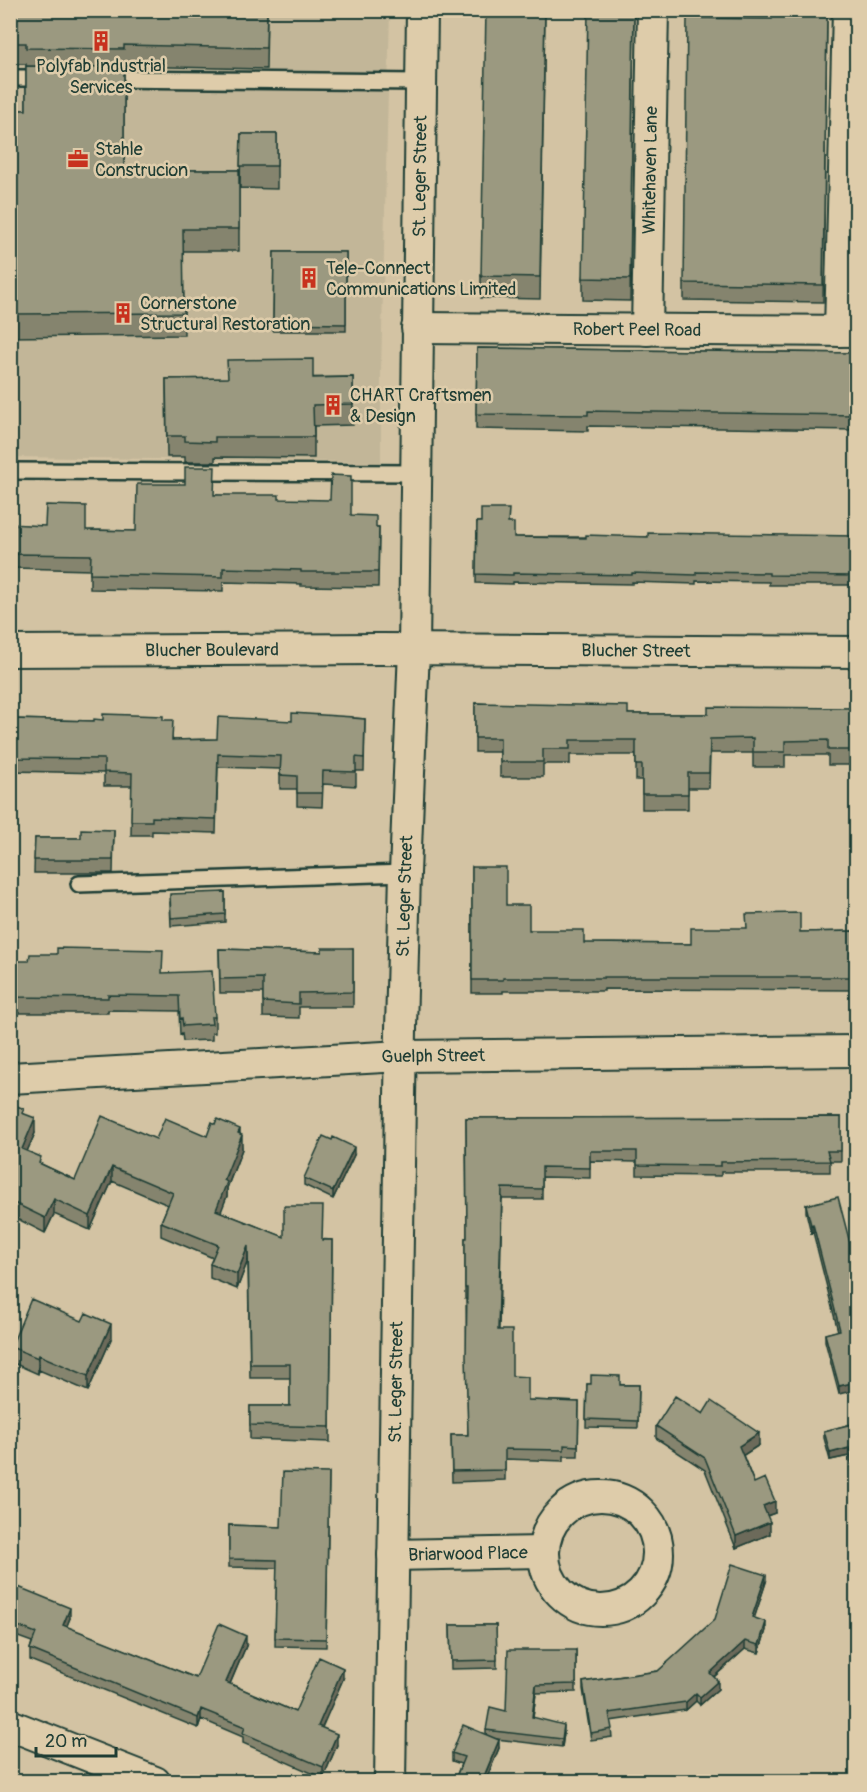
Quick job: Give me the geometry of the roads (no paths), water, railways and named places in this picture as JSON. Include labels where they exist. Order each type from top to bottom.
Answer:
[{"type":"street","name":"St. Leger Street","points":[[390,1782],[401,1056],[405,873],[414,649],[422,10]]},
{"type":"street","name":"Whitehaven Lane","points":[[648,330],[653,10]]},
{"type":"street","points":[[848,10],[848,331]]},
{"type":"street","name":"Robert Peel Road","points":[[417,328],[848,331]]},
{"type":"street","name":"Blucher Boulevard","points":[[10,651],[414,649]]},
{"type":"street","name":"Blucher Street","points":[[414,649],[856,652]]},
{"type":"street","name":"Guelph Street","points":[[10,1078],[401,1056],[856,1052]]},
{"type":"street","name":"Briarwood Place","points":[[393,1555],[543,1552]]},
{"type":"street","points":[[10,1725],[155,1782]]},
{"type":"lane","points":[[10,78],[58,78]]},
{"type":"lane","points":[[94,79],[420,82]]},
{"type":"lane","points":[[10,471],[415,473]]},
{"type":"lane","points":[[79,884],[405,873]]},
{"type":"place","name":"Polyfab Industrial Services","points":[[101,41]]},
{"type":"place","name":"Stahle Construcion","points":[[78,159]]},
{"type":"place","name":"Tele-Connect Communications Limited","points":[[309,278]]},
{"type":"place","name":"Cornerstone Structural Restoration","points":[[123,313]]},
{"type":"place","name":"CHART Craftsmen & Design","points":[[333,405]]}]
